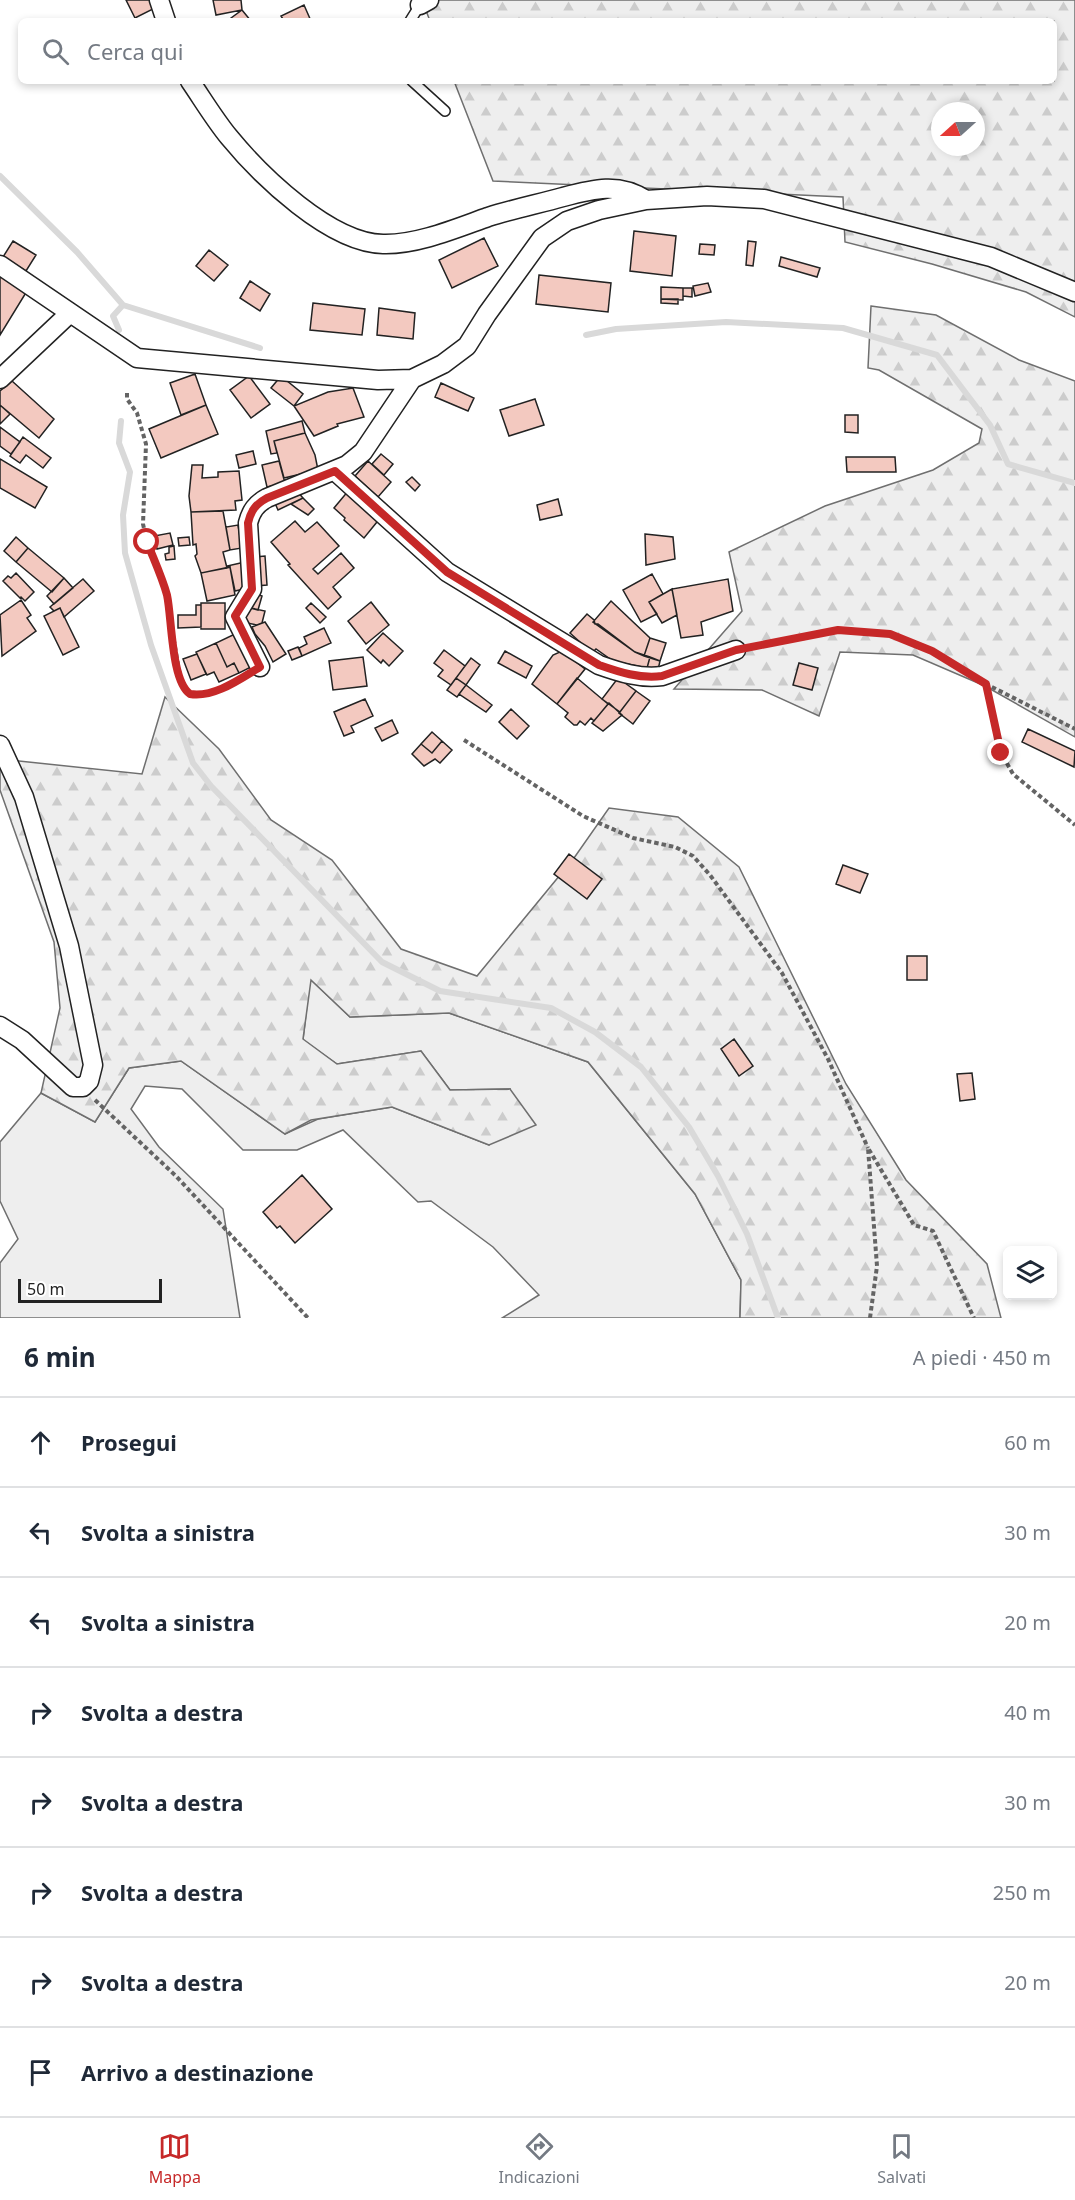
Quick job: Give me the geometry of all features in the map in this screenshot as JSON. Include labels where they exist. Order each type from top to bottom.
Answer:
[{"type":"street","points":[[159,0],[165,18]]},
{"type":"street","points":[[192,84],[228,137],[274,184],[324,224],[359,240],[383,244],[433,236],[491,216],[592,189],[618,188],[634,192],[646,200]]},
{"type":"street","points":[[0,265],[137,358],[378,380],[412,379],[443,364],[467,346],[487,314],[542,238],[567,221],[599,210],[646,200],[706,196],[764,199],[991,257],[1075,292]]},
{"type":"street","points":[[0,379],[70,313]]},
{"type":"street","points":[[260,667],[235,616],[252,589],[248,523],[251,513],[257,504],[267,498],[342,468],[363,452],[412,379]]},
{"type":"street","points":[[335,471],[447,572],[599,665],[618,672],[650,678],[662,676],[736,650]]},
{"type":"street","points":[[0,745],[24,797],[69,946],[93,1065],[89,1081],[83,1087],[73,1087],[22,1040],[0,1026]]},
{"type":"lane","points":[[413,18],[424,2]]},
{"type":"lane","points":[[415,84],[445,111]]},
{"type":"path","points":[[127,393],[127,399],[137,413],[146,444],[143,524],[147,542],[166,594],[178,673],[183,687],[190,694],[202,694],[235,682],[260,667]]},
{"type":"path","points":[[736,650],[838,630],[890,634],[932,651],[986,684],[1075,729]]},
{"type":"path","points":[[986,684],[1001,753],[1012,774],[1075,825]]},
{"type":"path","points":[[464,740],[583,816],[633,838],[675,847],[693,856],[710,875],[782,973],[828,1059],[868,1148],[914,1225],[933,1231],[974,1318]]},
{"type":"path","points":[[83,1087],[176,1176],[308,1318]]},
{"type":"path","points":[[868,1148],[877,1266],[870,1318]]},
{"type":"green space","points":[[422,0],[1075,0],[1075,317],[1026,292],[932,264],[845,242],[843,197],[493,181],[455,84],[1057,84],[1057,18],[429,18]]},
{"type":"green space","points":[[871,306],[936,315],[1019,360],[1075,381],[1075,737],[985,686],[913,655],[840,652],[819,716],[762,690],[674,689],[742,611],[729,552],[825,506],[933,470],[979,443],[982,429],[879,370],[868,368]]},
{"type":"green space","points":[[165,697],[219,749],[271,820],[332,860],[401,949],[477,976],[574,858],[609,808],[678,817],[739,867],[846,1084],[906,1180],[987,1264],[1001,1318],[740,1318],[741,1280],[695,1194],[588,1062],[449,1013],[350,1017],[311,980],[303,1039],[337,1064],[421,1051],[450,1090],[510,1089],[536,1125],[489,1145],[392,1107],[311,1120],[285,1134],[181,1061],[129,1068],[95,1122],[41,1093],[60,1008],[54,942],[0,790],[0,759],[142,774]]},
{"type":"green space","points":[[310,979],[350,1017],[449,1013],[588,1062],[695,1194],[741,1280],[740,1318],[502,1318],[539,1295],[493,1247],[431,1201],[418,1202],[343,1130],[297,1150],[243,1150],[182,1089],[145,1086],[131,1109],[159,1147],[223,1209],[240,1318],[0,1318],[0,1263],[18,1239],[0,1201],[0,1142],[41,1093],[95,1122],[129,1068],[181,1061],[285,1134],[318,1119],[392,1107],[489,1145],[510,1089],[450,1090],[421,1051],[337,1064],[303,1040]]},
{"type":"building","points":[[126,0],[151,0],[155,8],[135,18]]},
{"type":"building","points":[[213,0],[241,0],[242,10],[216,15]]},
{"type":"building","points":[[304,5],[310,18],[282,18],[281,16]]},
{"type":"building","points":[[242,10],[249,18],[231,18]]},
{"type":"building","points":[[634,231],[676,236],[672,276],[630,271]]},
{"type":"building","points":[[484,238],[498,266],[452,288],[439,260]]},
{"type":"building","points":[[13,241],[36,255],[26,271],[3,257]]},
{"type":"building","points":[[748,241],[756,242],[753,266],[746,265]]},
{"type":"building","points":[[700,244],[715,245],[714,255],[699,254]]},
{"type":"building","points":[[209,250],[228,265],[214,281],[196,266]]},
{"type":"building","points":[[781,257],[820,268],[817,277],[779,266]]},
{"type":"building","points":[[0,275],[27,291],[0,335]]},
{"type":"building","points":[[539,275],[611,283],[608,312],[536,304]]},
{"type":"building","points":[[250,281],[270,294],[260,311],[240,298]]},
{"type":"building","points":[[708,283],[711,292],[695,296],[693,286]]},
{"type":"building","points":[[661,287],[683,288],[683,300],[661,299]]},
{"type":"building","points":[[683,288],[692,288],[692,297],[683,296]]},
{"type":"building","points":[[661,299],[678,299],[678,304],[661,303]]},
{"type":"building","points":[[313,303],[365,309],[362,335],[310,330]]},
{"type":"building","points":[[379,308],[415,313],[413,339],[377,335]]},
{"type":"building","points":[[195,374],[206,405],[181,415],[170,383]]},
{"type":"building","points":[[249,376],[270,404],[251,418],[230,390]]},
{"type":"building","points":[[281,376],[303,394],[294,406],[271,388]]},
{"type":"building","points":[[12,381],[54,419],[39,438],[0,405],[0,391]]},
{"type":"building","points":[[441,383],[474,398],[468,411],[435,397]]},
{"type":"building","points":[[353,388],[364,417],[337,424],[338,426],[314,436],[294,406],[328,392]]},
{"type":"building","points":[[535,399],[544,425],[509,436],[500,410]]},
{"type":"building","points":[[0,405],[10,414],[0,424]]},
{"type":"building","points":[[206,405],[218,434],[161,458],[149,429]]},
{"type":"building","points":[[845,415],[858,415],[858,433],[845,432]]},
{"type":"building","points":[[302,421],[305,433],[274,441],[277,453],[271,454],[266,431]]},
{"type":"building","points":[[0,427],[20,442],[11,454],[0,446]]},
{"type":"building","points":[[305,433],[315,455],[318,470],[284,478],[274,441]]},
{"type":"building","points":[[23,437],[51,458],[43,468],[26,455],[20,463],[10,456]]},
{"type":"building","points":[[253,451],[256,464],[239,468],[236,455]]},
{"type":"building","points":[[381,454],[393,464],[384,475],[372,464]]},
{"type":"building","points":[[846,457],[895,457],[896,472],[847,472]]},
{"type":"building","points":[[0,459],[47,487],[35,508],[0,488]]},
{"type":"building","points":[[279,461],[285,483],[267,487],[262,465]]},
{"type":"building","points":[[368,461],[391,482],[378,497],[355,476]]},
{"type":"building","points":[[192,465],[203,465],[202,478],[218,477],[218,472],[239,471],[242,500],[235,501],[236,510],[191,512],[189,496]]},
{"type":"building","points":[[412,477],[420,485],[415,491],[406,482]]},
{"type":"building","points":[[349,490],[381,517],[364,538],[334,508]]},
{"type":"building","points":[[297,491],[303,498],[278,510],[274,501]]},
{"type":"building","points":[[303,498],[314,509],[308,515],[291,504]]},
{"type":"building","points":[[558,499],[562,515],[540,520],[537,505]]},
{"type":"building","points":[[223,511],[230,550],[223,552],[227,568],[201,573],[195,556],[197,554],[196,544],[193,545],[191,512]]},
{"type":"building","points":[[295,521],[305,532],[317,522],[339,546],[313,569],[318,574],[341,553],[354,568],[333,587],[341,597],[328,609],[288,565],[290,564],[271,542]]},
{"type":"building","points":[[238,525],[242,548],[230,550],[226,527]]},
{"type":"building","points":[[170,533],[173,545],[157,549],[154,536]]},
{"type":"building","points":[[645,534],[673,537],[675,559],[646,565]]},
{"type":"building","points":[[16,537],[28,548],[16,562],[4,551]]},
{"type":"building","points":[[189,537],[190,545],[179,546],[178,538]]},
{"type":"building","points":[[174,546],[175,559],[166,560],[165,554],[169,553],[169,547]]},
{"type":"building","points":[[28,548],[64,578],[52,592],[16,562]]},
{"type":"building","points":[[265,556],[267,585],[256,586],[255,557]]},
{"type":"building","points":[[245,562],[248,588],[235,591],[230,567],[227,568],[227,566]]},
{"type":"building","points":[[230,567],[235,595],[207,601],[201,573]]},
{"type":"building","points":[[16,573],[34,592],[25,601],[3,581]]},
{"type":"building","points":[[652,574],[663,594],[649,602],[657,614],[641,622],[623,590]]},
{"type":"building","points":[[64,578],[73,588],[54,604],[47,596]]},
{"type":"building","points":[[83,579],[94,591],[64,617],[60,608],[54,611],[50,607]]},
{"type":"building","points":[[728,579],[733,611],[701,622],[703,635],[681,638],[672,589]]},
{"type":"building","points":[[672,589],[677,615],[662,623],[649,602]]},
{"type":"building","points":[[253,593],[262,596],[258,610],[246,607]]},
{"type":"building","points":[[21,600],[31,615],[27,618],[36,631],[2,656],[0,615]]},
{"type":"building","points":[[611,601],[650,638],[644,656],[593,622]]},
{"type":"building","points":[[371,602],[389,625],[366,644],[348,621]]},
{"type":"building","points":[[201,603],[225,603],[225,629],[201,629]]},
{"type":"building","points":[[311,603],[326,617],[320,623],[306,608]]},
{"type":"building","points":[[196,605],[201,605],[201,627],[178,628],[178,615],[196,615]]},
{"type":"building","points":[[246,607],[265,611],[262,623],[257,625],[242,622]]},
{"type":"building","points":[[60,608],[79,647],[63,655],[44,616]]},
{"type":"building","points":[[587,614],[595,624],[635,652],[650,657],[647,668],[613,661],[596,649],[592,653],[570,633]]},
{"type":"building","points":[[265,622],[286,654],[273,662],[252,627]]},
{"type":"building","points":[[324,628],[331,643],[302,656],[299,648],[307,644],[304,637]]},
{"type":"building","points":[[237,633],[253,666],[239,673],[234,663],[227,667],[216,643]]},
{"type":"building","points":[[383,633],[403,651],[389,666],[383,660],[381,663],[367,650]]},
{"type":"building","points":[[650,638],[666,643],[660,661],[644,656]]},
{"type":"building","points":[[216,643],[227,667],[234,663],[239,673],[219,682],[214,672],[207,675],[196,652]]},
{"type":"building","points":[[298,647],[302,656],[292,660],[288,651]]},
{"type":"building","points":[[444,650],[465,666],[451,685],[438,676],[443,670],[434,663]]},
{"type":"building","points":[[505,651],[532,666],[526,678],[498,663]]},
{"type":"building","points":[[562,651],[585,669],[557,704],[532,684],[553,655]]},
{"type":"building","points":[[197,654],[206,674],[191,680],[183,659]]},
{"type":"building","points":[[363,657],[367,686],[333,690],[329,661]]},
{"type":"building","points":[[650,657],[660,661],[658,670],[647,668]]},
{"type":"building","points":[[471,658],[480,665],[466,685],[456,678]]},
{"type":"building","points":[[799,663],[818,668],[812,690],[793,685]]},
{"type":"building","points":[[456,678],[466,685],[457,697],[447,690]]},
{"type":"building","points":[[577,678],[608,704],[594,721],[591,718],[585,725],[580,721],[574,725],[565,717],[568,713],[557,704]]},
{"type":"building","points":[[618,678],[636,691],[620,712],[602,699]]},
{"type":"building","points":[[466,685],[492,705],[486,712],[459,694]]},
{"type":"building","points":[[636,691],[650,701],[633,724],[619,713]]},
{"type":"building","points":[[365,699],[373,716],[351,726],[354,732],[344,736],[334,712]]},
{"type":"building","points":[[609,703],[622,715],[603,731],[592,723]]},
{"type":"building","points":[[511,709],[529,726],[517,739],[499,722]]},
{"type":"building","points":[[392,720],[398,733],[382,741],[375,728]]},
{"type":"building","points":[[1028,729],[1075,751],[1074,767],[1022,742]]},
{"type":"building","points":[[432,732],[442,741],[432,753],[421,744]]},
{"type":"building","points":[[442,741],[452,750],[440,763],[435,759],[424,766],[412,754],[421,744],[432,753]]},
{"type":"building","points":[[569,854],[602,879],[587,899],[554,874]]},
{"type":"building","points":[[843,865],[868,874],[860,893],[836,884]]},
{"type":"building","points":[[907,956],[927,956],[927,980],[907,980]]},
{"type":"building","points":[[734,1039],[753,1066],[739,1076],[721,1049]]},
{"type":"building","points":[[972,1073],[975,1099],[960,1101],[957,1074]]},
{"type":"building","points":[[302,1175],[332,1209],[295,1243],[263,1212]]},
{"type":"waterway","points":[[0,176],[77,252],[123,305],[260,348]]},
{"type":"waterway","points":[[119,330],[113,316],[123,305]]},
{"type":"waterway","points":[[586,335],[616,329],[726,322],[843,328],[937,355],[990,425],[1008,464],[1075,483]]},
{"type":"waterway","points":[[121,421],[119,443],[130,472],[123,515],[125,553],[151,645],[193,763],[211,786],[382,962],[440,991],[551,1008],[595,1032],[641,1067],[689,1127],[718,1176],[747,1234],[778,1318]]},
{"type":"route","points":[[147,542],[168,602],[178,673],[183,687],[190,694],[212,692],[260,667],[235,616],[252,589],[248,523],[251,513],[257,504],[267,498],[335,471],[447,572],[546,630],[599,665],[618,672],[650,678],[662,676],[736,650],[838,630],[890,634],[932,651],[986,684],[1001,753]]}]
